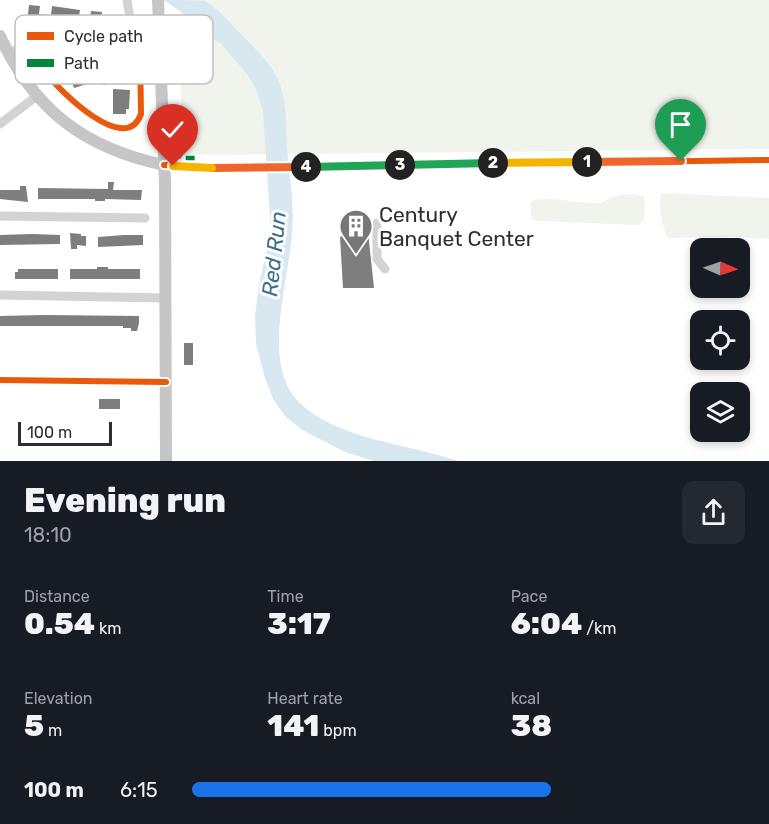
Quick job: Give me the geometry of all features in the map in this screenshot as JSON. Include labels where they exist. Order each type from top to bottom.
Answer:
[{"type":"main road","points":[[0,36],[15,66]]},
{"type":"main road","points":[[27,84],[63,122],[91,140],[118,152],[164,165]]},
{"type":"main road","points":[[161,84],[164,165],[166,461]]},
{"type":"street","points":[[127,0],[130,15]]},
{"type":"street","points":[[8,53],[15,50]]},
{"type":"street","points":[[56,84],[69,98],[109,125],[122,130],[138,122],[141,114],[141,84]]},
{"type":"street","points":[[0,124],[37,96]]},
{"type":"street","points":[[164,165],[299,167],[769,160]]},
{"type":"street","points":[[0,216],[145,218]]},
{"type":"street","points":[[377,223],[377,259],[385,269]]},
{"type":"street","points":[[0,295],[165,298]]},
{"type":"street","points":[[0,380],[166,382]]},
{"type":"shaded area","points":[[181,0],[769,0],[769,149],[181,155],[181,84],[213,84],[213,15],[181,15]]},
{"type":"shaded area","points":[[661,193],[769,198],[769,239],[667,238],[661,216]]},
{"type":"shaded area","points":[[619,195],[643,196],[645,203],[644,220],[639,225],[537,221],[532,219],[530,209],[531,201],[538,199],[599,203]]},
{"type":"water","name":"Red Run","points":[[163,0],[204,1],[213,7],[264,58],[280,83],[285,110],[293,212],[279,343],[281,365],[287,385],[298,401],[313,414],[331,424],[373,439],[458,461],[374,461],[345,452],[302,430],[285,416],[273,399],[256,344],[255,316],[259,284],[271,232],[263,111],[256,89],[247,74],[221,44],[213,38],[213,15],[186,15]]},
{"type":"building","points":[[29,5],[40,6],[39,14],[51,15],[28,15]]},
{"type":"building","points":[[52,6],[80,10],[79,15],[51,15]]},
{"type":"building","points":[[91,11],[102,12],[102,15],[90,15]]},
{"type":"building","points":[[73,84],[87,84],[74,88]]},
{"type":"building","points":[[113,89],[130,90],[129,109],[126,109],[126,114],[113,114]]},
{"type":"building","points":[[108,182],[114,182],[113,190],[142,190],[141,200],[38,199],[38,188],[108,189]]},
{"type":"building","points":[[20,186],[26,186],[28,202],[0,199],[0,190],[20,190]]},
{"type":"building","name":"Century Banquet Center","points":[[357,218],[361,227],[368,226],[370,232],[368,232],[374,288],[343,288],[340,237],[344,235],[340,226]]},
{"type":"building","points":[[70,233],[86,236],[86,246],[77,245],[77,249],[71,249]]},
{"type":"building","points":[[0,235],[60,235],[60,244],[0,245]]},
{"type":"building","points":[[143,235],[143,245],[98,247],[98,237]]},
{"type":"building","points":[[97,267],[140,269],[140,279],[70,279],[70,269],[97,269]]},
{"type":"building","points":[[18,269],[58,269],[58,279],[15,279],[15,272],[18,272]]},
{"type":"building","points":[[0,316],[139,316],[139,323],[137,331],[131,331],[131,328],[123,328],[123,326],[0,326]]},
{"type":"building","points":[[184,343],[193,343],[193,365],[184,365]]},
{"type":"building","points":[[99,399],[120,399],[120,409],[99,409]]},
{"type":"marked path","points":[[174,152],[183,158],[195,158]]},
{"type":"cycle path","points":[[55,84],[93,116],[108,125],[122,128],[133,125],[141,114],[141,84]]},
{"type":"cycle path","points":[[164,165],[221,168],[769,160]]},
{"type":"cycle path","points":[[0,380],[166,382]]},
{"type":"place","name":"Century Banquet Center","points":[[356,255]]},
{"type":"route","points":[[173,166],[221,168],[681,161]]}]
